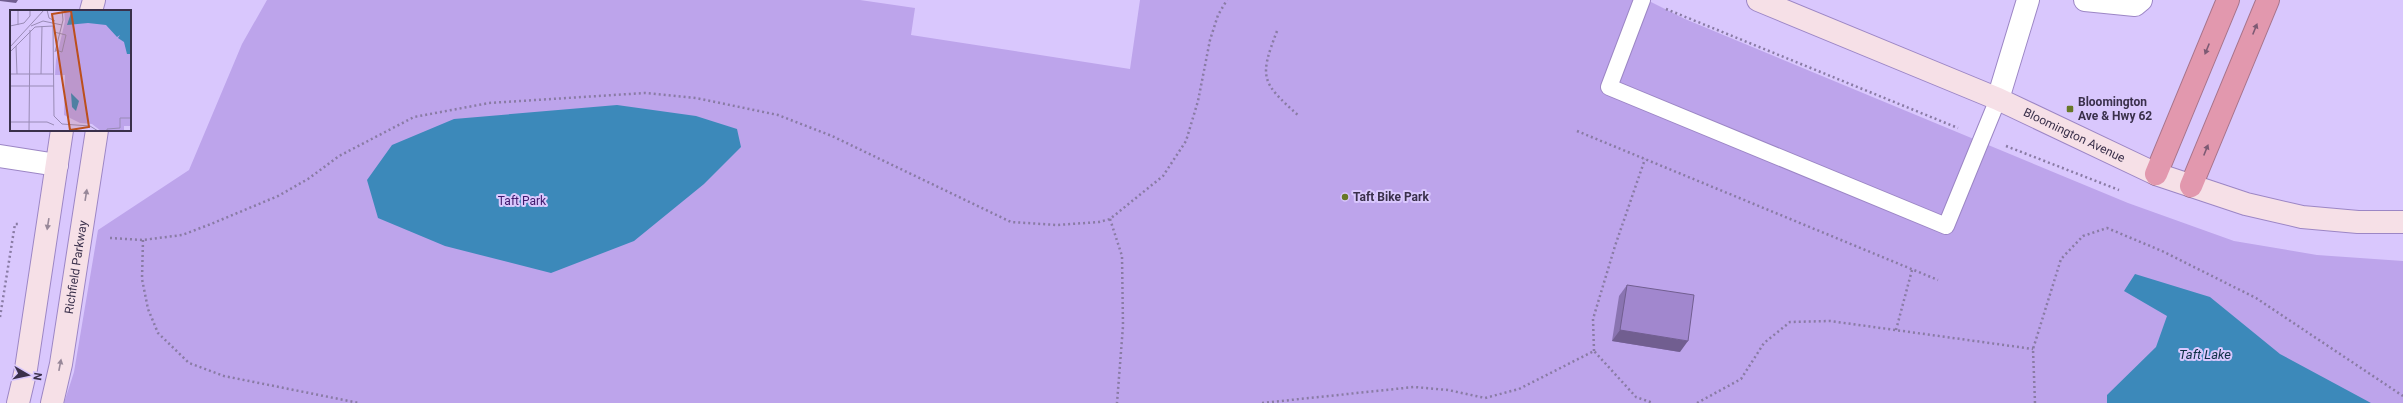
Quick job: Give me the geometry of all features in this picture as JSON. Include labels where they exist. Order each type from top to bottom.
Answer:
[{"type":"highway","points":[[2156,174],[2228,0]]},
{"type":"highway","points":[[2191,186],[2268,0]]},
{"type":"street","points":[[91,10],[94,0]]},
{"type":"street","points":[[106,10],[107,0]]},
{"type":"street","name":"Bloomington Avenue","points":[[1758,0],[1998,99],[2156,174],[2246,204],[2302,217],[2358,222],[2403,222]]},
{"type":"street","points":[[1998,99],[2028,0]]},
{"type":"street","points":[[2085,0],[2135,5],[2141,0]]},
{"type":"street","points":[[18,403],[26,369],[62,131]]},
{"type":"street","name":"Richfield Parkway","points":[[52,403],[61,364],[96,131]]},
{"type":"street","points":[[0,156],[57,165]]},
{"type":"lane","points":[[1642,0],[1609,87],[1946,226],[1984,137],[1998,99]]},
{"type":"path","points":[[115,238],[143,240],[182,235],[278,196],[308,179],[339,156],[414,117],[488,103],[645,93],[696,98],[778,115],[832,136],[1011,222],[1057,225],[1099,222],[1110,218],[1163,176],[1186,141],[1198,101],[1210,40],[1218,15],[1227,0]]},
{"type":"path","points":[[1642,0],[2120,191]]},
{"type":"path","points":[[1277,31],[1264,70],[1274,93],[1299,116]]},
{"type":"path","points":[[1577,131],[1938,280]]},
{"type":"path","points":[[1645,159],[1615,246],[1593,319],[1594,351],[1636,397],[1653,403]]},
{"type":"path","points":[[1110,218],[1122,256],[1124,326],[1117,403]]},
{"type":"path","points":[[2035,403],[2034,349],[2061,259],[2083,236],[2108,228],[2162,251],[2256,298],[2403,396]]},
{"type":"path","points":[[143,240],[142,279],[148,309],[158,333],[189,363],[224,376],[359,403]]},
{"type":"path","points":[[1896,330],[1912,270]]},
{"type":"path","points":[[1697,403],[1741,379],[1764,343],[1790,322],[1830,321],[2034,349]]},
{"type":"path","points":[[1262,403],[1414,388],[1448,390],[1485,398],[1519,390],[1594,351]]},
{"type":"green space","name":"Taft Park","points":[[267,0],[860,0],[915,8],[911,35],[1130,69],[1140,0],[1647,0],[1685,19],[2128,203],[2234,241],[2317,255],[2403,261],[2403,403],[64,403],[74,372],[98,230],[189,170],[242,44]]},
{"type":"water","points":[[617,105],[696,116],[737,129],[741,147],[704,184],[634,241],[551,273],[445,246],[378,218],[367,180],[392,145],[454,119]]},
{"type":"water","name":"Taft Lake","points":[[2135,274],[2210,297],[2280,354],[2371,403],[2107,403],[2107,395],[2156,347],[2167,316],[2124,291]]},
{"type":"building","points":[[1627,285],[1694,295],[1688,341],[1620,330]]},
{"type":"place","name":"Bloomington Ave & Hwy 62","points":[[2070,109]]},
{"type":"place","name":"Taft Bike Park","points":[[1345,197]]}]
